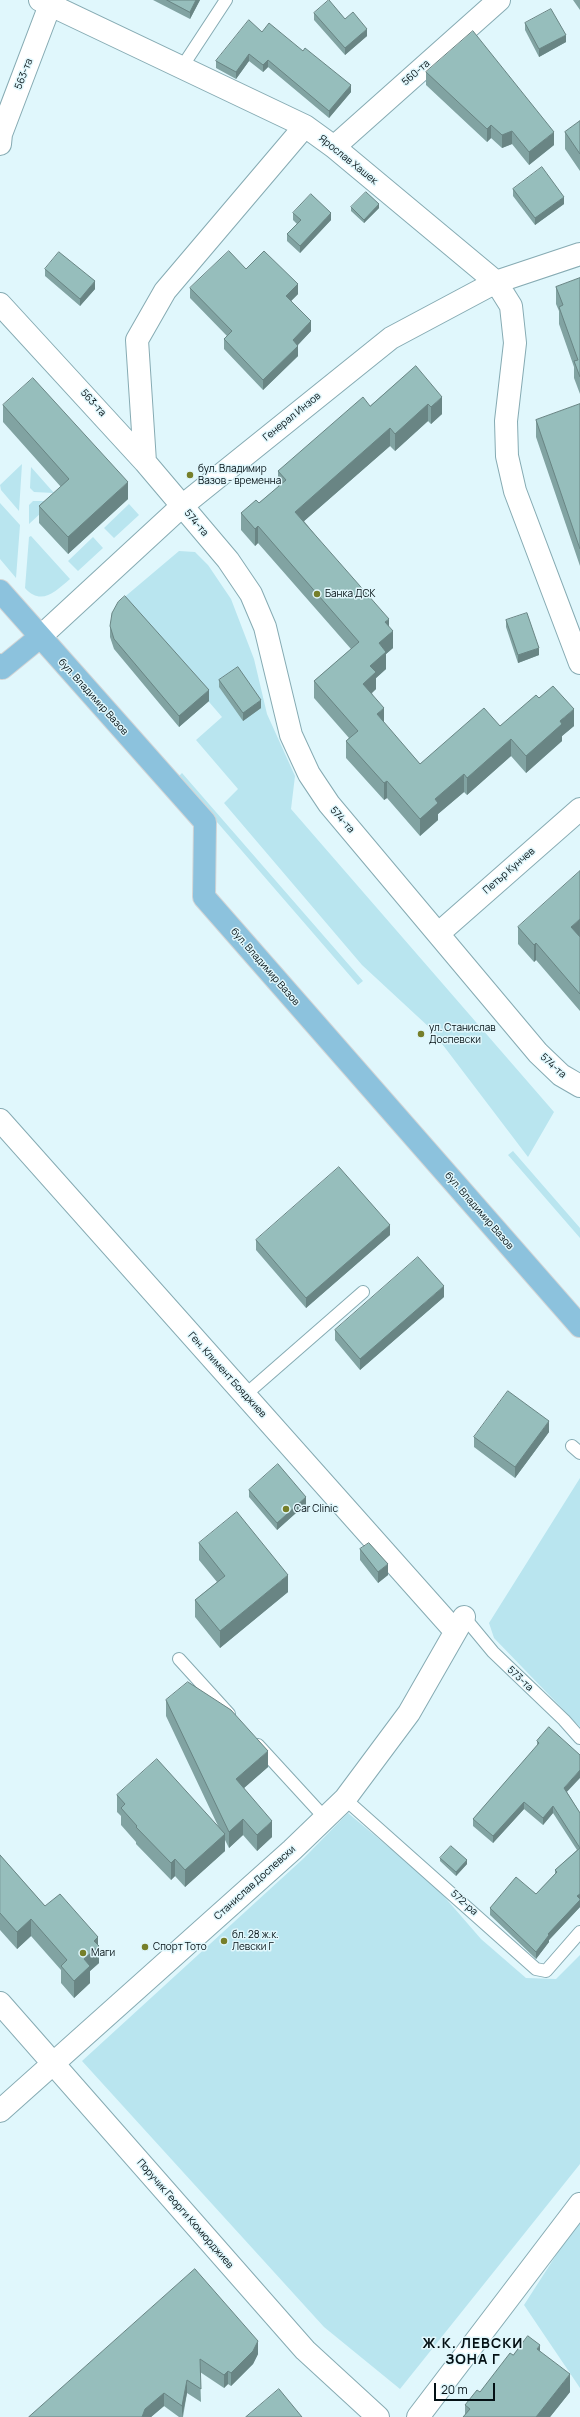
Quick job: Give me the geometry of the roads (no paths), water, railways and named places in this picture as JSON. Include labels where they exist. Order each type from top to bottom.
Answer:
[{"type":"main road","name":"бул. Владимир Вазов","points":[[0,591],[205,822],[204,898],[580,1326]]},
{"type":"main road","points":[[1,668],[40,637]]},
{"type":"street","name":"560-та","points":[[334,147],[499,0]]},
{"type":"street","name":"Ярослав Хашек","points":[[45,2],[306,126],[334,147],[496,282],[511,306],[515,343],[506,422],[507,456],[515,491],[580,663]]},
{"type":"street","name":"563-та","points":[[0,144],[1,134],[45,2]]},
{"type":"street","points":[[145,462],[137,340],[165,291],[306,126]]},
{"type":"street","name":"Генерал Инзов","points":[[40,637],[182,506],[391,338],[496,282],[580,254]]},
{"type":"street","name":"563-та","points":[[0,304],[145,462],[182,506]]},
{"type":"street","name":"574-та","points":[[182,506],[228,560],[251,594],[265,627],[291,735],[309,774],[328,804],[439,933],[538,1053],[561,1075],[580,1086]]},
{"type":"street","name":"Петър Кунчев","points":[[439,933],[580,809]]},
{"type":"street","name":"Ген. Климент Бояджиев","points":[[0,1120],[245,1395],[459,1624]]},
{"type":"street","name":"Станислав Доспевски","points":[[0,2110],[292,1850],[344,1799],[409,1712],[459,1624]]},
{"type":"street","name":"Поручик Георги Кюмюрджиев","points":[[0,2003],[304,2350],[378,2417]]},
{"type":"street","points":[[418,2417],[580,2204]]},
{"type":"lane","points":[[182,67],[226,0]]},
{"type":"lane","points":[[245,1395],[363,1292]]},
{"type":"lane","name":"573-та","points":[[459,1624],[493,1652],[564,1720],[580,1738]]},
{"type":"lane","points":[[179,1659],[237,1723]]},
{"type":"lane","points":[[248,1734],[325,1818]]},
{"type":"lane","name":"572-ра","points":[[344,1799],[536,1969],[546,1971],[580,1932]]},
{"type":"place","name":"бул. Владимир Вазов - временна","points":[[190,475]]},
{"type":"place","name":"Банка ДСК","points":[[317,594]]},
{"type":"place","name":"ул. Станислав Доспевски","points":[[421,1034]]},
{"type":"place","name":"Car Clinic","points":[[286,1509]]},
{"type":"place","name":"бл. 28 ж.к. Левски Г","points":[[224,1941]]},
{"type":"place","name":"Спорт Тото","points":[[145,1947]]},
{"type":"place","name":"Маги","points":[[83,1953]]},
{"type":"district","name":"Ж.К. ЛЕВСКИ ЗОНА Г","points":[[473,2352]]}]
